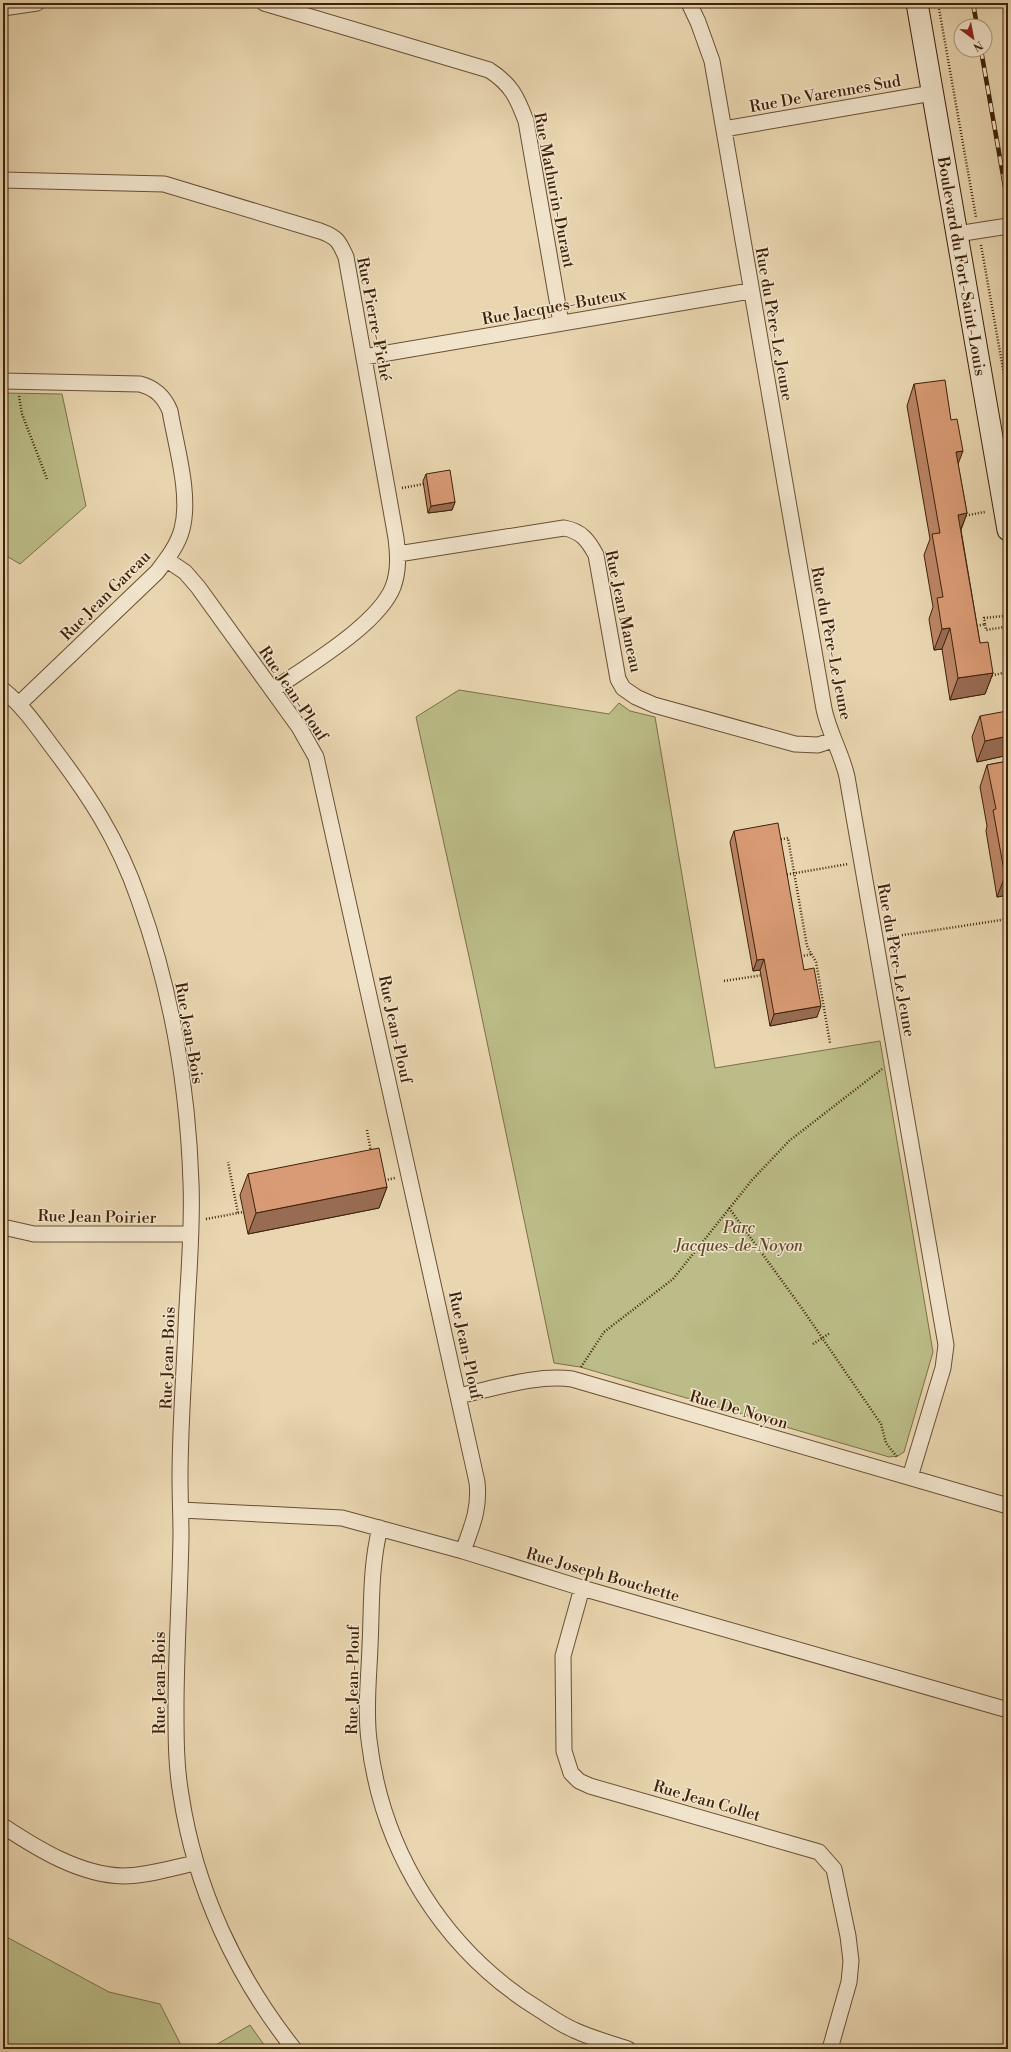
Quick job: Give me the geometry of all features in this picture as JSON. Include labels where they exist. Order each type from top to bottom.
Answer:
[{"type":"street","points":[[3,8],[37,3]]},
{"type":"street","name":"Rue Mathurin-Durant","points":[[264,3],[489,70],[504,80],[518,98],[526,121],[561,323]]},
{"type":"street","name":"Rue du Père-Le Jeune","points":[[689,3],[698,22],[712,61],[750,291],[825,714],[833,740],[844,764],[847,777],[946,1345],[943,1368],[910,1477]]},
{"type":"street","name":"Boulevard du Fort-Saint-Louis","points":[[917,3],[1008,530]]},
{"type":"street","name":"Rue De Varennes Sud","points":[[724,129],[932,93]]},
{"type":"street","name":"Rue Pierre-Piché","points":[[3,180],[164,184],[331,235],[339,241],[346,257],[398,554],[398,565],[393,587],[378,609],[357,630],[273,690]]},
{"type":"street","points":[[957,234],[1008,226]]},
{"type":"street","name":"Rue Jacques-Buteux","points":[[364,357],[750,291]]},
{"type":"street","name":"Rue Jean Gareau","points":[[3,381],[140,384],[148,386],[160,394],[170,411],[184,503],[181,531],[166,560],[152,577],[19,704]]},
{"type":"street","name":"Rue Jean Maneau","points":[[398,554],[415,553],[564,528],[575,530],[590,543],[596,555],[614,660],[618,679],[623,688],[636,697],[654,705],[795,744],[818,745],[833,740]]},
{"type":"street","name":"Rue Jean-Plouf","points":[[166,560],[185,572],[198,587],[273,690],[310,745],[320,771],[458,1396],[479,1499],[476,1513],[463,1551]]},
{"type":"street","name":"Rue Jean-Bois","points":[[3,690],[19,704],[71,771],[101,815],[125,864],[146,921],[170,1015],[182,1086],[190,1171],[190,1234],[180,1478],[181,1510],[176,1668],[180,1794],[196,1863],[210,1902],[244,1975],[275,2024],[294,2049]]},
{"type":"street","name":"Rue Jean Poirier","points":[[3,1227],[34,1234],[190,1234]]},
{"type":"street","name":"Rue De Noyon","points":[[458,1396],[543,1378],[558,1377],[572,1379],[1008,1506]]},
{"type":"street","name":"Rue Joseph Bouchette","points":[[181,1510],[328,1516],[380,1528],[463,1551],[582,1588],[1008,1710]]},
{"type":"street","name":"Rue Jean-Plouf","points":[[380,1528],[373,1562],[367,1716],[372,1763],[378,1792],[386,1821],[399,1852],[424,1899],[466,1952],[486,1970],[530,2004],[574,2030],[628,2049]]},
{"type":"street","name":"Rue Jean Collet","points":[[582,1588],[563,1656],[564,1751],[571,1773],[579,1781],[590,1786],[819,1852],[828,1860],[834,1868],[839,1888],[851,1961],[849,1982],[830,2049]]},
{"type":"street","points":[[3,1826],[59,1858],[79,1867],[101,1874],[124,1876],[142,1874],[196,1863]]},
{"type":"path","name":"Boulevard du Fort-Saint-Louis","points":[[938,3],[975,210]]},
{"type":"path","name":"Boulevard du Fort-Saint-Louis","points":[[983,256],[1008,396]]},
{"type":"path","points":[[18,392],[22,414],[47,479]]},
{"type":"path","points":[[398,488],[424,484]]},
{"type":"path","points":[[956,518],[986,512]]},
{"type":"path","points":[[1004,616],[984,618],[986,630],[1006,627]]},
{"type":"path","points":[[972,627],[985,624]]},
{"type":"path","points":[[983,677],[1008,672]]},
{"type":"path","points":[[775,840],[788,838],[807,946],[816,962],[830,1043]]},
{"type":"path","points":[[781,875],[850,864]]},
{"type":"path","points":[[887,937],[1008,919]]},
{"type":"path","points":[[796,957],[812,954]]},
{"type":"path","points":[[724,981],[768,974]]},
{"type":"path","points":[[578,1370],[604,1332],[673,1279],[752,1180],[790,1141],[886,1066]]},
{"type":"path","points":[[367,1130],[373,1159]]},
{"type":"path","points":[[228,1162],[238,1213]]},
{"type":"path","points":[[377,1182],[398,1177]]},
{"type":"path","points":[[729,1208],[822,1338],[881,1424],[886,1443],[898,1459]]},
{"type":"path","points":[[202,1220],[244,1212]]},
{"type":"path","points":[[813,1344],[830,1333]]},
{"type":"green space","points":[[3,393],[62,394],[86,506],[20,564],[3,554]]},
{"type":"green space","name":"Parc Jacques-de-Noyon","points":[[459,690],[609,714],[619,703],[630,711],[655,717],[715,1068],[880,1041],[933,1352],[904,1452],[898,1456],[889,1457],[580,1367],[554,1363],[472,970],[416,717]]},
{"type":"green space","points":[[3,1935],[109,1992],[160,2004],[183,2049],[3,2049]]},
{"type":"green space","points":[[250,2025],[267,2049],[209,2049]]},
{"type":"building","points":[[945,380],[951,420],[957,419],[963,451],[956,452],[967,513],[958,515],[980,643],[988,642],[993,673],[958,678],[950,628],[942,629],[937,598],[943,597],[932,534],[940,533],[914,384]]},
{"type":"building","points":[[450,470],[455,502],[431,506],[426,474]]},
{"type":"building","points":[[1007,711],[1008,736],[985,741],[980,716]]},
{"type":"building","points":[[1008,761],[1008,875],[1005,876],[993,810],[996,809],[987,765]]},
{"type":"building","points":[[778,823],[804,970],[814,968],[821,1006],[774,1014],[764,959],[757,960],[734,831]]},
{"type":"building","points":[[379,1148],[387,1187],[256,1213],[248,1174]]},
{"type":"railway","points":[[973,3],[976,18]]},
{"type":"railway","points":[[982,58],[1008,204]]}]
